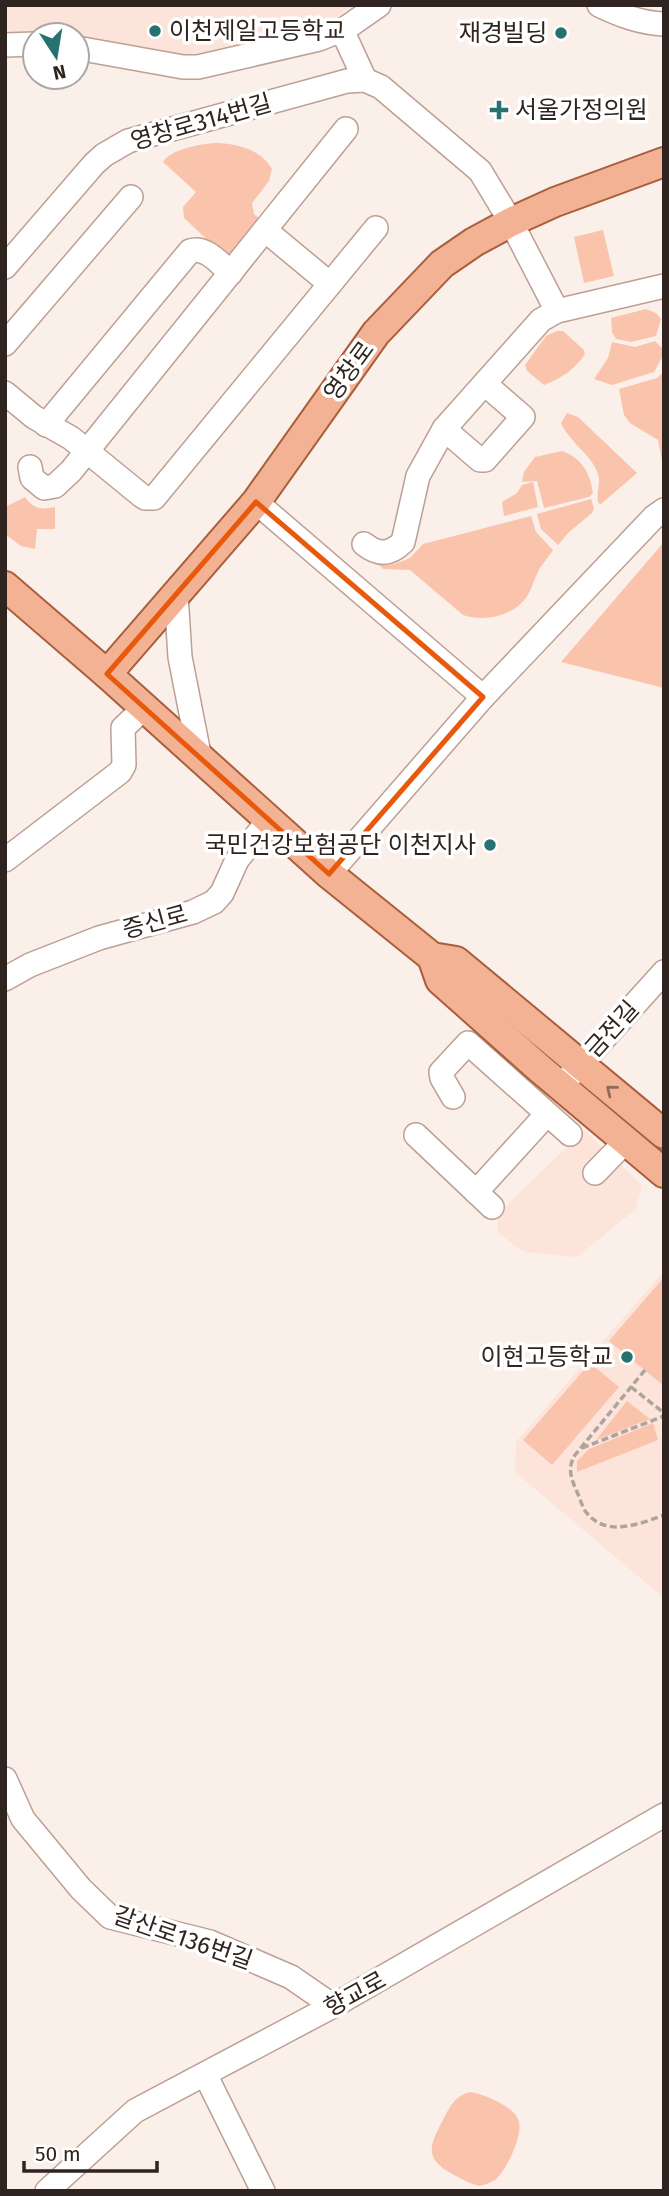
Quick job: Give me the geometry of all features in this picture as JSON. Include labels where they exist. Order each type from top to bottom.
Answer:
[{"type":"main road","name":"영창로","points":[[107,674],[256,502],[376,333],[442,264],[474,242],[511,222],[555,202],[664,162]]},
{"type":"main road","points":[[5,586],[329,874],[432,957],[456,961],[664,1133]]},
{"type":"main road","points":[[432,957],[440,980],[479,1034],[539,1068],[664,1173]]},
{"type":"street","points":[[91,51],[183,68],[198,67],[319,39],[342,30],[379,5]]},
{"type":"street","points":[[599,5],[625,18],[664,24]]},
{"type":"street","points":[[342,30],[365,80],[381,87],[472,164],[486,180],[557,311]]},
{"type":"street","name":"영창로314번길","points":[[5,267],[13,240],[94,164],[128,141],[347,82],[365,80]]},
{"type":"street","points":[[30,467],[35,482],[44,488],[60,483],[346,129]]},
{"type":"street","points":[[5,344],[131,197]]},
{"type":"street","points":[[5,393],[34,417],[65,434],[88,451],[142,496],[149,499],[159,495],[376,228]]},
{"type":"street","points":[[265,230],[330,285]]},
{"type":"street","points":[[46,425],[190,251],[195,249],[206,253],[231,273]]},
{"type":"street","points":[[364,544],[381,553],[396,549],[403,542],[418,475],[444,429],[541,320],[557,311],[664,286]]},
{"type":"street","points":[[444,429],[480,460],[485,460],[523,416],[485,384]]},
{"type":"street","points":[[256,502],[483,697]]},
{"type":"street","points":[[329,874],[483,697],[654,517],[664,510]]},
{"type":"street","points":[[176,594],[180,657],[200,760]]},
{"type":"street","points":[[5,860],[120,772],[124,765],[123,727],[144,708]]},
{"type":"street","name":"증신로","points":[[5,979],[30,965],[99,938],[193,912],[214,902],[222,893],[237,860],[268,821]]},
{"type":"street","name":"금전길","points":[[560,1086],[664,972]]},
{"type":"street","points":[[453,1097],[441,1072],[479,1034],[521,1091],[570,1134]]},
{"type":"street","points":[[521,1091],[539,1068]]},
{"type":"street","points":[[416,1135],[484,1199],[547,1114]]},
{"type":"street","points":[[595,1173],[626,1141]]},
{"type":"street","name":"갈산로136번길","points":[[5,1779],[23,1819],[82,1889],[110,1917],[209,1942],[291,1977],[333,2006]]},
{"type":"street","name":"향교로","points":[[45,2188],[135,2112],[333,2006],[664,1815]]},
{"type":"street","points":[[205,2076],[263,2191]]},
{"type":"path","points":[[645,1370],[570,1462],[571,1477],[586,1512],[607,1526],[620,1528],[664,1515]]},
{"type":"path","points":[[580,1449],[664,1414],[631,1387]]},
{"type":"highlighted area","points":[[256,502],[483,697],[329,874],[107,674]]},
{"type":"shaded area","name":"이천제일고등학교","points":[[5,5],[353,5],[322,27],[176,56],[91,44],[91,21],[21,21],[21,37],[5,37]]},
{"type":"shaded area","points":[[216,143],[255,152],[272,169],[269,181],[252,203],[254,214],[261,220],[228,259],[184,218],[183,207],[196,192],[163,162],[179,151]]},
{"type":"shaded area","points":[[603,230],[614,276],[584,283],[574,237]]},
{"type":"shaded area","points":[[646,309],[656,313],[661,319],[656,336],[631,342],[616,339],[612,332],[611,318]]},
{"type":"shaded area","points":[[563,331],[585,354],[567,373],[544,385],[527,371],[525,365],[546,336]]},
{"type":"shaded area","points":[[655,341],[664,350],[664,354],[654,372],[612,385],[594,379],[608,358],[612,342],[635,347]]},
{"type":"shaded area","points":[[664,371],[663,466],[658,440],[630,423],[624,415],[619,389],[657,378]]},
{"type":"shaded area","points":[[567,413],[578,417],[637,473],[601,504],[598,503],[599,478],[595,467],[561,423]]},
{"type":"shaded area","points":[[562,451],[584,467],[593,493],[589,497],[544,508],[537,481],[522,482],[524,472],[535,457]]},
{"type":"shaded area","points":[[533,482],[538,507],[504,516],[502,502],[517,493],[522,485]]},
{"type":"shaded area","points":[[25,497],[38,508],[55,507],[55,529],[37,529],[35,549],[21,546],[5,534],[5,507]]},
{"type":"shaded area","points":[[591,499],[594,508],[592,513],[558,545],[541,529],[537,514]]},
{"type":"shaded area","points":[[531,516],[536,532],[553,550],[525,599],[505,614],[488,618],[463,615],[410,570],[383,569],[379,565],[395,564],[410,558],[423,544]]},
{"type":"shaded area","points":[[663,543],[664,688],[561,662]]},
{"type":"shaded area","points":[[584,1130],[642,1185],[636,1209],[577,1257],[525,1252],[498,1232],[498,1214]]},
{"type":"shaded area","name":"이현고등학교","points":[[664,1271],[664,1598],[515,1472],[516,1442]]},
{"type":"shaded area","points":[[664,1277],[664,1386],[609,1341]]},
{"type":"shaded area","points":[[590,1363],[619,1387],[552,1465],[523,1440]]},
{"type":"shaded area","points":[[627,1401],[650,1419],[596,1440]]},
{"type":"shaded area","points":[[653,1423],[658,1440],[577,1472],[577,1461],[589,1449]]},
{"type":"shaded area","points":[[470,2092],[504,2105],[515,2114],[519,2125],[517,2142],[504,2169],[495,2180],[479,2186],[444,2169],[433,2157],[432,2150],[435,2136],[451,2105]]},
{"type":"place","name":"이천제일고등학교","points":[[155,31]]},
{"type":"place","name":"재경빌딩","points":[[561,33]]},
{"type":"place","name":"서울가정의원","points":[[499,110]]},
{"type":"place","name":"국민건강보험공단 이천지사","points":[[490,845]]},
{"type":"place","name":"이현고등학교","points":[[627,1357]]}]
